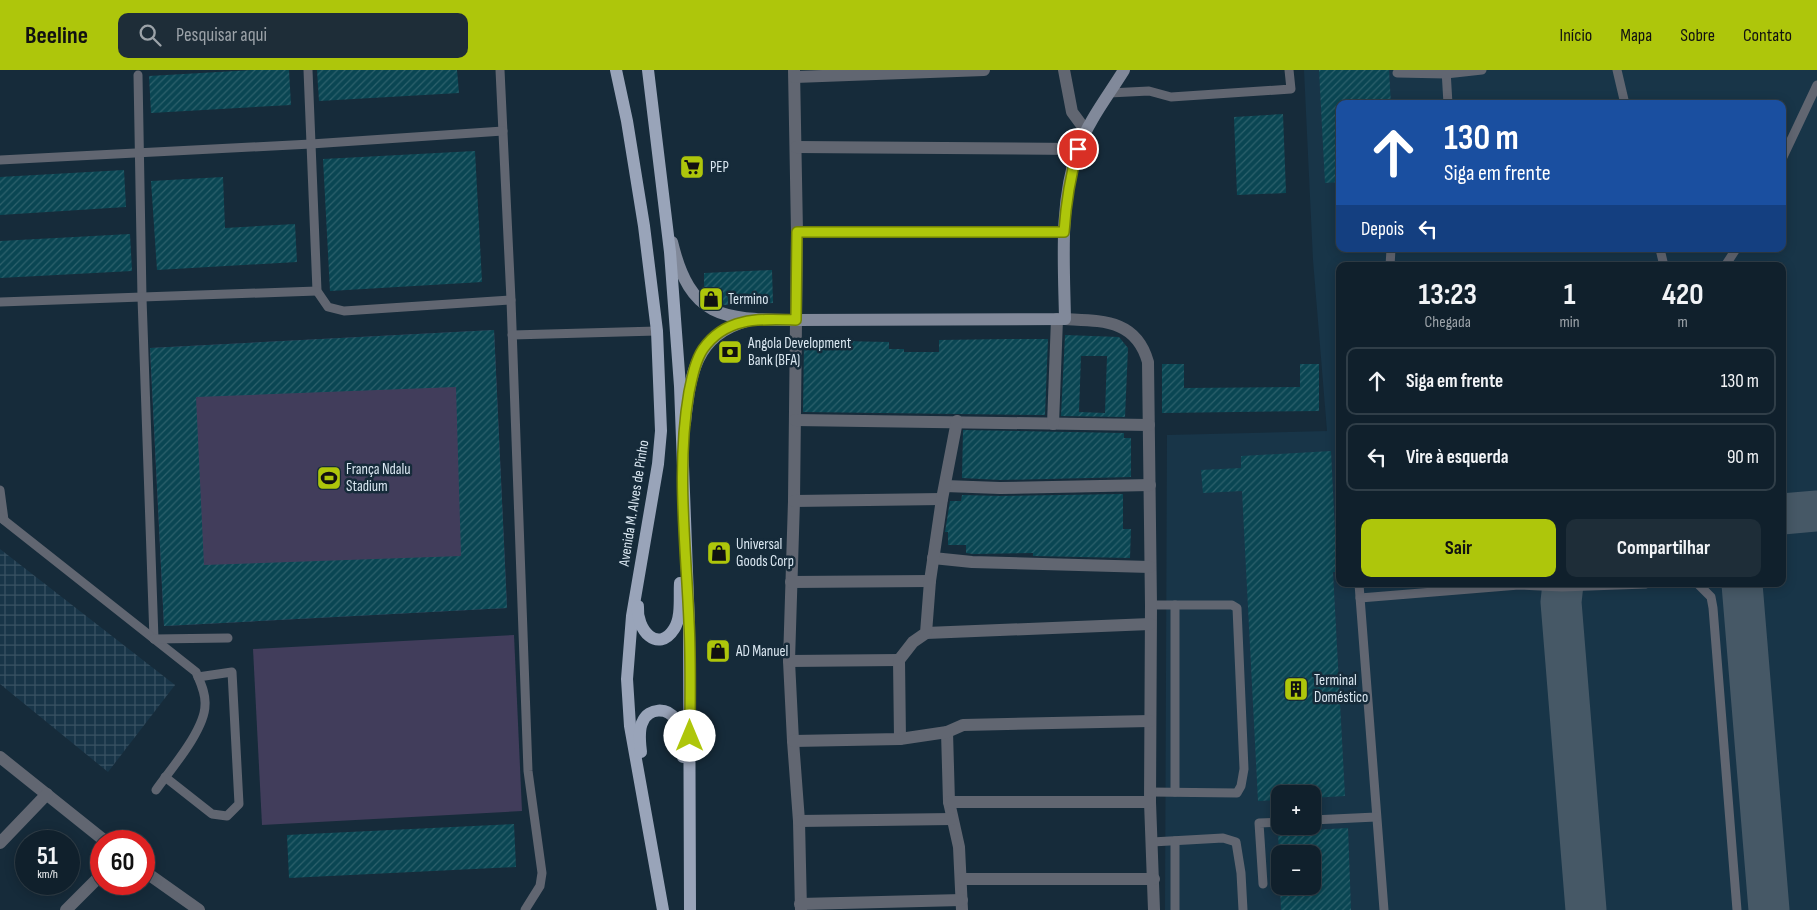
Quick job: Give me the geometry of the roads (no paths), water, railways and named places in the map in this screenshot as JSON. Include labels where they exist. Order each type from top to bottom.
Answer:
[{"type":"main road","name":"Avenida M. Alves de Pinho","points":[[616,70],[633,159],[657,331],[661,431],[650,517],[632,616],[627,679],[630,726],[663,910]]},
{"type":"main road","points":[[648,70],[666,214],[676,327],[690,625],[690,910]]},
{"type":"main road","points":[[650,517],[638,613],[641,628],[646,634],[652,638],[660,639],[668,636],[675,628],[678,619],[684,515]]},
{"type":"main road","points":[[651,837],[640,733],[642,721],[649,713],[658,710],[667,712],[674,717],[681,735],[690,840]]},
{"type":"street","points":[[947,732],[949,802],[959,847],[962,905],[800,907],[799,821],[789,661],[794,501],[797,232],[794,73],[984,70]]},
{"type":"street","points":[[1064,70],[1072,112],[1086,131]]},
{"type":"street","points":[[1053,424],[1061,319],[1064,232],[1071,174],[1078,149],[1086,131],[1124,70]]},
{"type":"street","points":[[796,148],[1078,149]]},
{"type":"street","points":[[666,214],[679,268],[686,284],[709,308],[724,314],[752,319],[796,320],[1061,319],[1104,322],[1120,326],[1130,331],[1139,341],[1148,362],[1150,425],[1150,797],[1154,910]]},
{"type":"street","points":[[797,232],[1064,232]]},
{"type":"street","points":[[682,448],[690,386],[695,367],[703,349],[715,335],[732,325],[752,319]]},
{"type":"street","points":[[795,420],[1150,425]]},
{"type":"street","points":[[926,633],[933,558],[957,421]]},
{"type":"street","points":[[794,501],[1000,488],[1150,485]]},
{"type":"street","points":[[933,558],[972,562],[1150,567]]},
{"type":"street","points":[[791,582],[930,581]]},
{"type":"street","points":[[900,739],[899,660],[914,642],[926,633],[1150,624]]},
{"type":"street","points":[[789,661],[899,660]]},
{"type":"street","points":[[793,741],[900,739],[947,732],[963,725],[1150,721]]},
{"type":"street","points":[[0,757],[91,830]]},
{"type":"street","points":[[0,843],[47,794]]},
{"type":"street","points":[[949,802],[1150,797]]},
{"type":"street","points":[[799,821],[952,819]]},
{"type":"street","points":[[155,879],[198,910]]},
{"type":"street","points":[[962,879],[1154,879]]},
{"type":"street","points":[[66,910],[90,886]]},
{"type":"lane","points":[[308,70],[317,291],[328,307],[344,311],[511,300]]},
{"type":"lane","points":[[500,70],[511,300],[528,772],[542,874],[540,886],[525,910]]},
{"type":"lane","points":[[1108,93],[1149,91],[1171,97],[1291,90],[1289,70]]},
{"type":"lane","points":[[1397,73],[1482,70]]},
{"type":"lane","points":[[1617,70],[1624,100]]},
{"type":"lane","points":[[1446,72],[1448,100]]},
{"type":"lane","points":[[138,75],[142,298],[154,639]]},
{"type":"lane","points":[[1786,151],[1817,85]]},
{"type":"lane","points":[[0,160],[312,144],[503,131]]},
{"type":"lane","points":[[0,302],[317,291]]},
{"type":"lane","points":[[512,335],[657,331]]},
{"type":"lane","points":[[0,490],[2,518],[196,672],[202,686],[205,706],[201,723],[156,790]]},
{"type":"lane","points":[[1358,587],[1384,910]]},
{"type":"lane","points":[[1360,598],[1419,588],[1452,587]]},
{"type":"lane","points":[[1701,587],[1711,597],[1713,608],[1737,910]]},
{"type":"lane","points":[[1150,797],[1175,792],[1237,792],[1244,769],[1237,608],[1232,605],[1151,605]]},
{"type":"lane","points":[[1175,605],[1175,792]]},
{"type":"lane","points":[[154,639],[228,638]]},
{"type":"lane","points":[[165,777],[212,814],[227,816],[238,804],[232,672],[198,677]]},
{"type":"lane","points":[[1321,820],[1376,817]]},
{"type":"lane","points":[[1263,884],[1259,823],[1271,822]]},
{"type":"lane","points":[[1152,842],[1223,838],[1236,842],[1241,873],[1243,910]]},
{"type":"lane","points":[[1175,841],[1175,910]]},
{"type":"place","name":"PEP","points":[[692,167]]},
{"type":"place","name":"Termino","points":[[711,299]]},
{"type":"place","name":"Angola Development Bank (BFA)","points":[[730,352]]},
{"type":"place","name":"França Ndalu Stadium","points":[[329,478]]},
{"type":"place","name":"Universal Goods Corp","points":[[719,553]]},
{"type":"place","name":"AD Manuel","points":[[718,651]]},
{"type":"place","name":"Terminal Doméstico","points":[[1296,689]]}]
